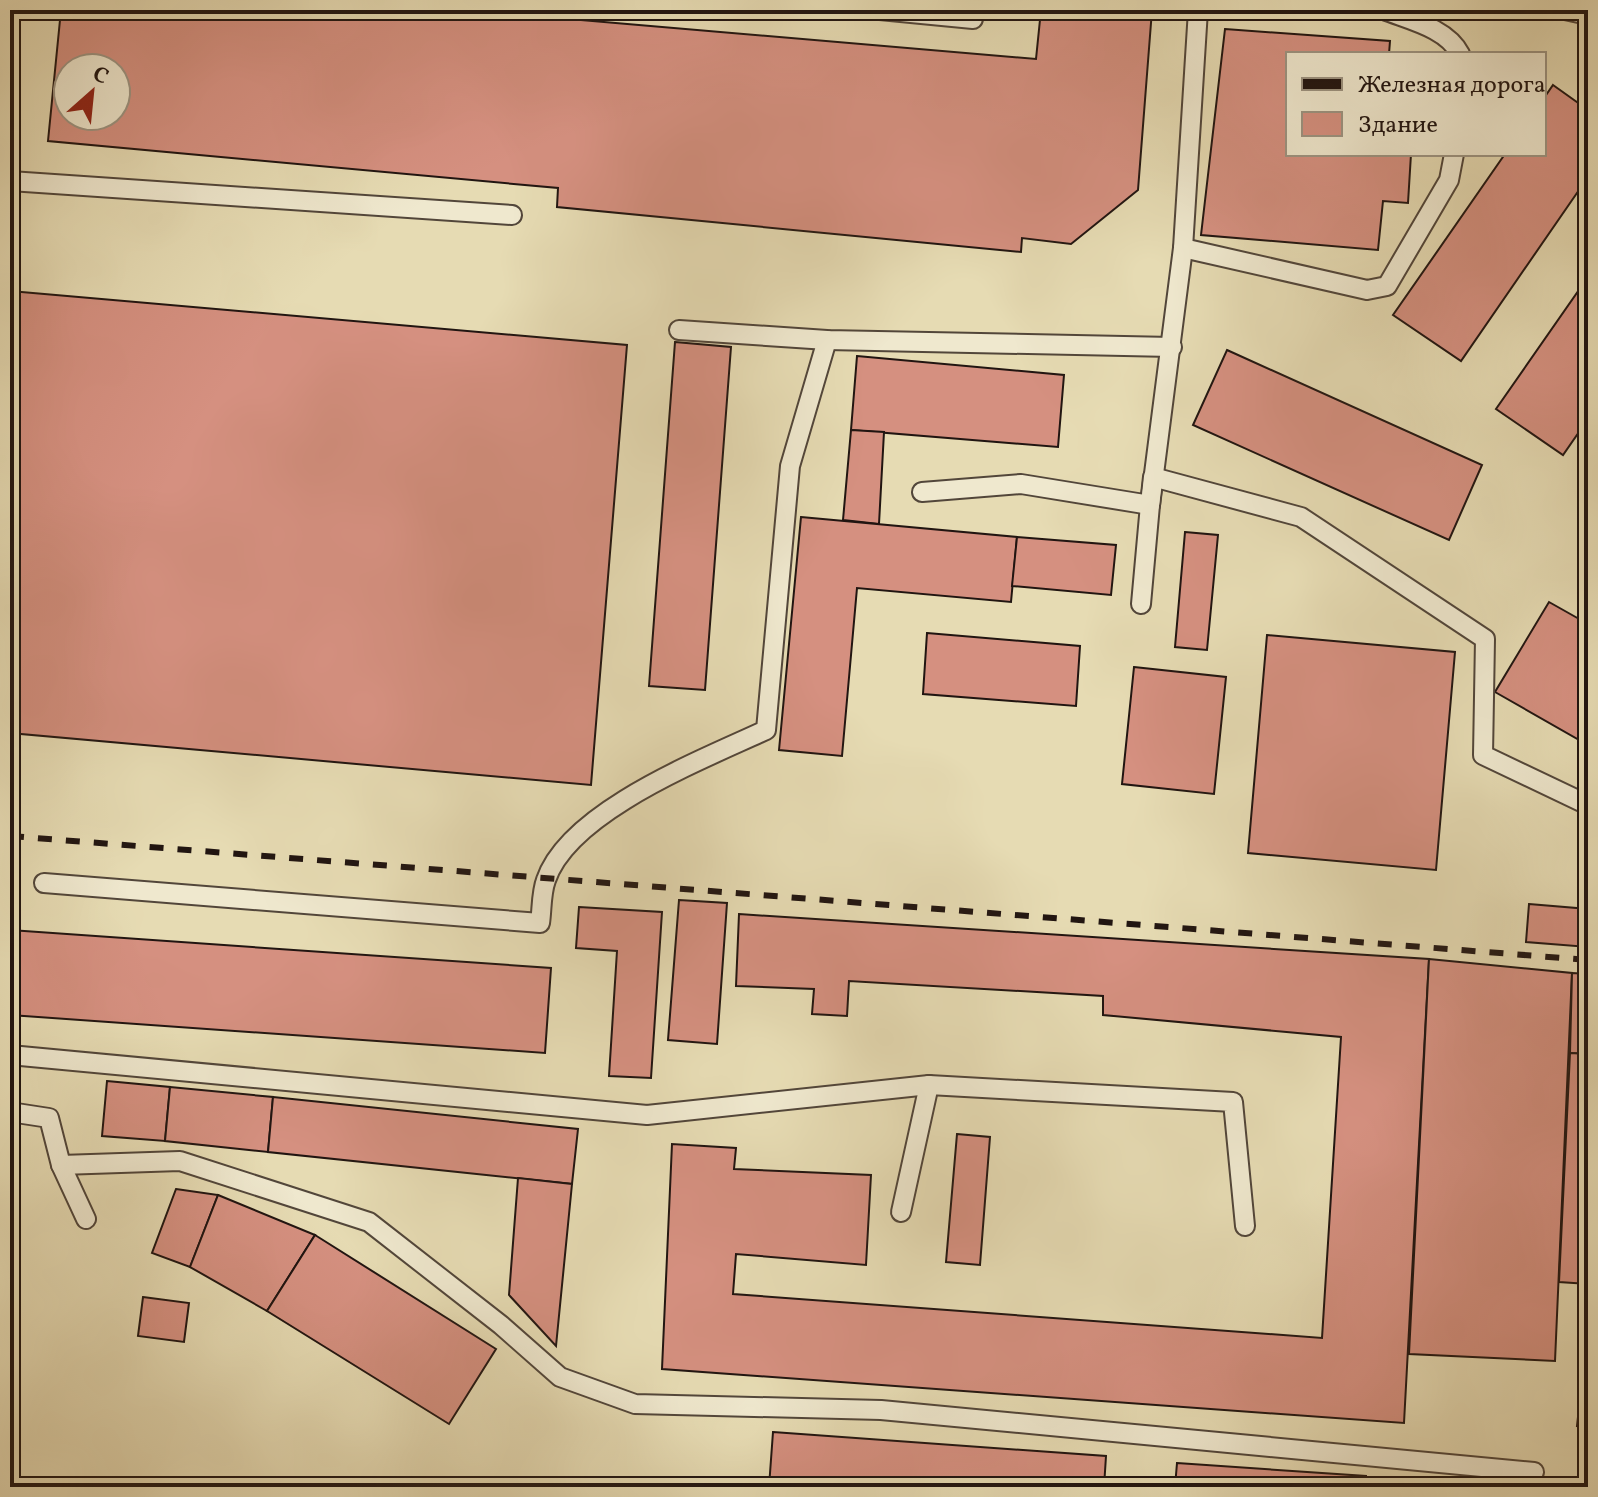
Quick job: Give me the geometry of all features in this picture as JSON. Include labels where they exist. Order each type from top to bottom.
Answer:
[{"type":"lane","points":[[880,10],[973,19]]},
{"type":"lane","points":[[1141,604],[1153,477],[1183,248],[1198,10]]},
{"type":"lane","points":[[1384,10],[1430,28],[1455,44],[1459,52]]},
{"type":"lane","points":[[1565,10],[1588,15]]},
{"type":"lane","points":[[1183,248],[1367,290],[1387,286],[1449,180],[1454,156]]},
{"type":"lane","points":[[10,181],[512,215]]},
{"type":"lane","points":[[679,330],[827,340],[1172,347]]},
{"type":"lane","points":[[44,883],[540,923],[546,881],[562,851],[628,795],[766,730],[790,466],[827,340]]},
{"type":"lane","points":[[1153,477],[1301,517],[1485,639],[1483,755],[1588,805]]},
{"type":"lane","points":[[922,492],[1021,484],[1150,505]]},
{"type":"lane","points":[[10,1055],[647,1115],[929,1085],[1233,1102],[1245,1226]]},
{"type":"lane","points":[[901,1212],[929,1085]]},
{"type":"lane","points":[[10,1112],[49,1118],[61,1165],[86,1219]]},
{"type":"lane","points":[[61,1165],[180,1161],[369,1222],[501,1325],[560,1377],[635,1404],[881,1410],[1534,1472]]},
{"type":"building","points":[[61,10],[465,10],[1036,59],[1041,10],[1152,10],[1138,190],[1071,244],[1022,238],[1021,252],[557,207],[558,188],[48,141],[52,101],[52,132],[132,132],[132,52],[57,52]]},
{"type":"building","points":[[1225,29],[1390,41],[1389,52],[1286,52],[1286,156],[1411,156],[1408,203],[1383,201],[1378,250],[1201,235]]},
{"type":"building","points":[[1553,85],[1588,110],[1588,177],[1461,361],[1393,315],[1504,156],[1546,156],[1546,95]]},
{"type":"building","points":[[1588,277],[1588,419],[1563,455],[1496,409]]},
{"type":"building","points":[[10,291],[627,345],[591,785],[10,733]]},
{"type":"building","points":[[675,342],[731,347],[705,690],[649,686]]},
{"type":"building","points":[[1227,350],[1482,465],[1449,540],[1193,425]]},
{"type":"building","points":[[857,356],[1064,375],[1058,447],[851,430]]},
{"type":"building","points":[[851,430],[884,432],[879,524],[843,520]]},
{"type":"building","points":[[801,517],[1017,537],[1011,602],[857,588],[842,756],[779,750]]},
{"type":"building","points":[[1185,532],[1218,535],[1207,650],[1175,647]]},
{"type":"building","points":[[1017,537],[1116,545],[1111,595],[1012,586]]},
{"type":"building","points":[[1549,602],[1588,624],[1588,745],[1495,692]]},
{"type":"building","points":[[927,633],[1080,646],[1076,706],[923,694]]},
{"type":"building","points":[[1267,635],[1455,652],[1436,870],[1248,853]]},
{"type":"building","points":[[1134,667],[1226,677],[1214,794],[1122,784]]},
{"type":"building","points":[[679,900],[727,903],[717,1044],[668,1040]]},
{"type":"building","points":[[1529,904],[1588,909],[1588,947],[1526,942]]},
{"type":"building","points":[[579,907],[662,912],[651,1078],[609,1076],[617,951],[576,948]]},
{"type":"building","points":[[739,914],[1429,959],[1404,1423],[662,1369],[672,1144],[736,1148],[734,1169],[871,1175],[866,1265],[736,1254],[733,1294],[1322,1338],[1341,1037],[1103,1015],[1103,996],[849,981],[847,1016],[812,1014],[814,989],[736,986]]},
{"type":"building","points":[[10,930],[551,968],[545,1053],[10,1015]]},
{"type":"building","points":[[1429,959],[1572,973],[1555,1361],[1409,1354]]},
{"type":"building","points":[[1572,973],[1588,974],[1588,1054],[1570,1053]]},
{"type":"building","points":[[1570,1053],[1588,1054],[1588,1284],[1559,1282]]},
{"type":"building","points":[[107,1081],[170,1087],[165,1141],[102,1136]]},
{"type":"building","points":[[170,1087],[273,1097],[268,1152],[165,1141]]},
{"type":"building","points":[[273,1097],[578,1129],[572,1184],[268,1152]]},
{"type":"building","points":[[957,1134],[990,1137],[980,1265],[946,1262]]},
{"type":"building","points":[[518,1178],[572,1184],[556,1346],[509,1295]]},
{"type":"building","points":[[176,1189],[218,1195],[190,1267],[152,1253]]},
{"type":"building","points":[[218,1195],[315,1235],[267,1311],[190,1267]]},
{"type":"building","points":[[315,1235],[496,1349],[449,1424],[267,1311]]},
{"type":"building","points":[[143,1297],[189,1303],[184,1342],[138,1336]]},
{"type":"building","points":[[1581,1390],[1588,1391],[1588,1427],[1577,1426]]},
{"type":"building","points":[[773,1432],[1106,1456],[1104,1487],[769,1487]]},
{"type":"building","points":[[1177,1463],[1366,1476],[1366,1487],[1175,1487]]},
{"type":"railway","points":[[10,836],[1588,960]]}]
